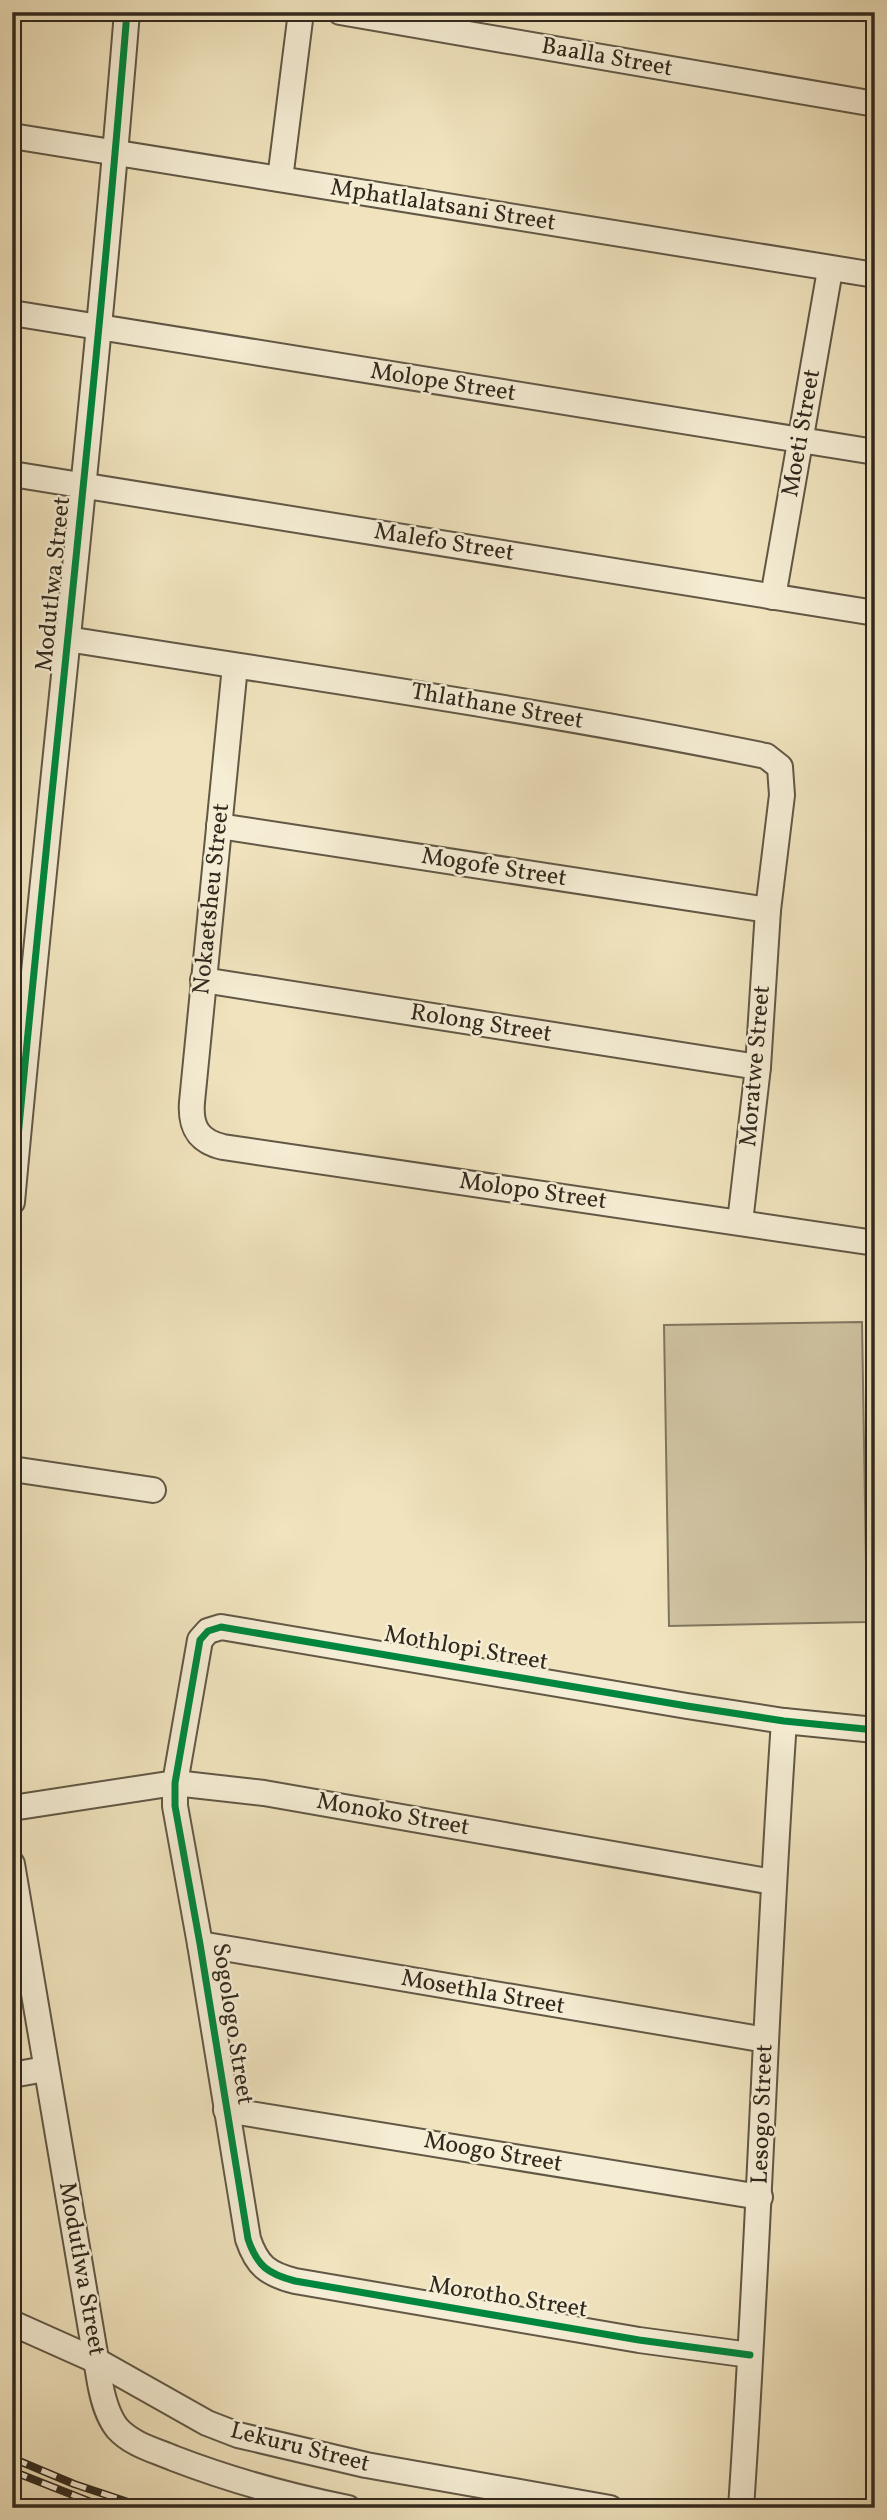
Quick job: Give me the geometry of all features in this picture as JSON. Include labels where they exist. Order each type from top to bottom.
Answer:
[{"type":"street","name":"Modutlwa Street","points":[[12,1202],[116,152],[127,12]]},
{"type":"street","points":[[280,179],[301,12]]},
{"type":"street","name":"Baalla Street","points":[[340,12],[875,104]]},
{"type":"street","name":"Mphatlalatsani Street","points":[[12,136],[875,275]]},
{"type":"street","name":"Moeti Street","points":[[773,597],[831,270]]},
{"type":"street","name":"Molope Street","points":[[12,313],[875,452]]},
{"type":"street","name":"Malefo Street","points":[[12,474],[875,613]]},
{"type":"street","name":"Thlathane Street","points":[[67,639],[444,697],[681,738],[770,757],[780,767],[782,786],[768,909]]},
{"type":"street","name":"Nokaetsheu Street","points":[[195,1131],[191,1113],[235,666]]},
{"type":"street","name":"Mogofe Street","points":[[219,825],[768,909]]},
{"type":"street","name":"Moratwe Street","points":[[740,1222],[758,1067],[768,909]]},
{"type":"street","name":"Rolong Street","points":[[203,981],[758,1067]]},
{"type":"street","name":"Molopo Street","points":[[195,1131],[207,1142],[223,1147],[875,1243]]},
{"type":"street","points":[[12,1469],[153,1490]]},
{"type":"street","name":"Mothlopi Street","points":[[175,1783],[186,1707],[200,1640],[208,1631],[221,1627],[784,1721],[875,1730]]},
{"type":"street","name":"Lesogo Street","points":[[741,2508],[760,2197],[773,1882],[784,1721]]},
{"type":"street","name":"Monoko Street","points":[[12,1808],[175,1783],[264,1793],[773,1882]]},
{"type":"street","name":"Sogologo Street","points":[[175,1783],[175,1806],[182,1852],[200,1944],[248,2239],[257,2261],[263,2267]]},
{"type":"street","name":"Modutlwa Street","points":[[12,1864],[106,2408],[117,2428],[141,2445],[278,2501],[348,2508]]},
{"type":"street","name":"Mosethla Street","points":[[200,1944],[766,2040]]},
{"type":"street","points":[[12,2075],[46,2069]]},
{"type":"street","name":"Moogo Street","points":[[226,2110],[760,2197]]},
{"type":"street","name":"Morotho Street","points":[[263,2267],[282,2278],[340,2290],[639,2340],[750,2355]]},
{"type":"street","name":"Lekuru Street","points":[[12,2323],[97,2361],[207,2423],[238,2435],[366,2465],[610,2508]]},
{"type":"shaded area","points":[[862,1322],[867,1622],[669,1626],[664,1325]]},
{"type":"railway","points":[[12,2458],[74,2484],[146,2508]]},
{"type":"railway","points":[[12,2471],[106,2508]]},
{"type":"cycle path","points":[[12,1202],[101,310],[127,12]]},
{"type":"cycle path","points":[[750,2355],[639,2340],[295,2281],[271,2272],[255,2256],[248,2239],[175,1806],[175,1783],[200,1640],[208,1631],[221,1627],[687,1706],[784,1721],[875,1730]]}]
